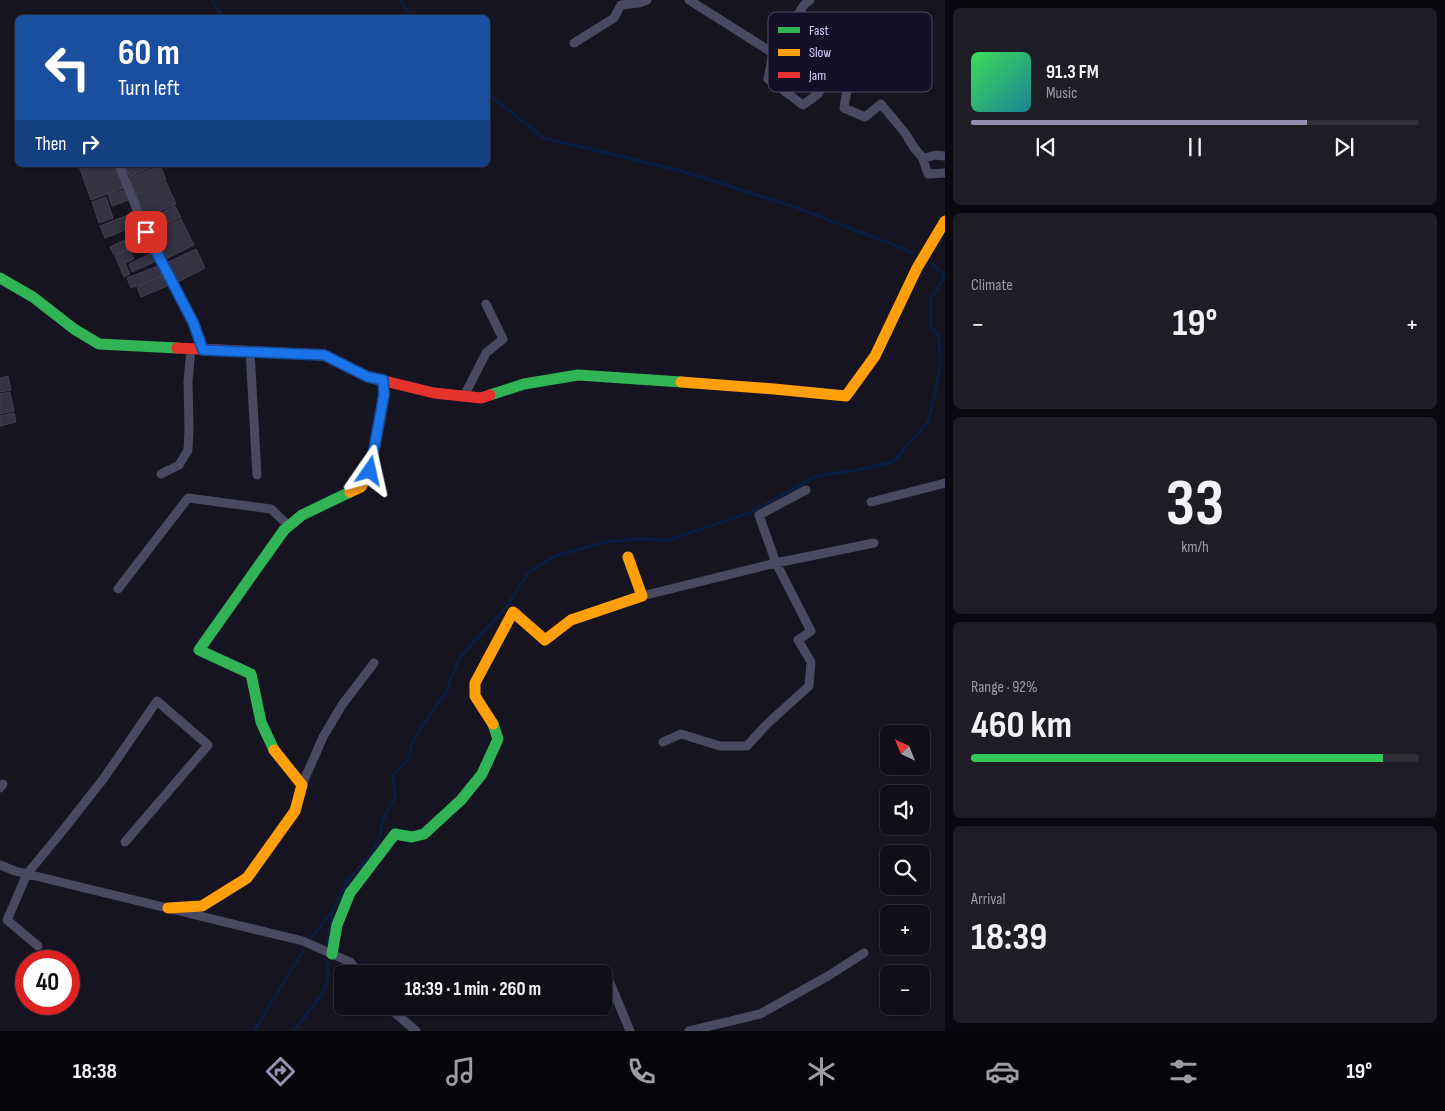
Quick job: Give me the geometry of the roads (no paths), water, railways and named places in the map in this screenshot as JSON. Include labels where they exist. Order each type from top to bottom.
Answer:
[{"type":"street","points":[[574,42],[614,18],[620,2],[639,3],[647,0]]},
{"type":"street","points":[[689,0],[768,50]]},
{"type":"street","points":[[799,12],[810,0]]},
{"type":"street","points":[[786,92],[803,105],[819,92]]},
{"type":"street","points":[[847,92],[844,108],[864,117],[881,104],[922,157],[928,174],[945,173]]},
{"type":"street","points":[[925,158],[935,155],[945,156]]},
{"type":"street","points":[[120,167],[146,232],[193,322],[203,350]]},
{"type":"street","points":[[0,278],[33,297],[74,330],[99,344],[324,355],[368,377],[434,392],[481,398],[524,384],[578,374],[846,396],[875,356],[917,268],[942,235],[945,221]]},
{"type":"street","points":[[464,396],[486,353],[503,339],[486,304]]},
{"type":"street","points":[[161,474],[179,465],[188,450],[190,429],[188,381],[191,349]]},
{"type":"street","points":[[250,351],[257,475]]},
{"type":"street","points":[[302,785],[273,749],[256,703],[250,674],[199,650],[284,530],[302,515],[361,487],[370,471],[384,395],[383,380]]},
{"type":"street","points":[[871,502],[945,483]]},
{"type":"street","points":[[663,742],[681,734],[720,746],[747,746],[766,725],[809,686],[811,662],[798,640],[811,631],[776,563],[759,515],[806,490]]},
{"type":"street","points":[[118,589],[188,498],[271,510],[289,526]]},
{"type":"street","points":[[332,954],[336,925],[350,893],[395,834],[412,836],[424,834],[461,800],[482,774],[498,738],[493,723],[475,696],[475,683],[514,612],[545,640],[571,620],[642,596],[776,563],[874,543]]},
{"type":"street","points":[[628,557],[642,596]]},
{"type":"street","points":[[168,908],[202,906],[247,878],[295,811],[302,785],[323,737],[342,705],[374,663]]},
{"type":"street","points":[[38,946],[7,920],[27,874],[104,778],[157,701],[208,745],[125,842]]},
{"type":"street","points":[[0,865],[15,871],[303,941],[350,962],[352,965]]},
{"type":"street","points":[[689,1031],[760,1014],[828,976],[864,953]]},
{"type":"street","points":[[612,988],[630,1031]]},
{"type":"street","points":[[397,1015],[416,1031]]},
{"type":"waterway","points":[[212,0],[221,15]]},
{"type":"waterway","points":[[401,0],[409,15]]},
{"type":"waterway","points":[[490,96],[544,138],[682,171],[795,207],[914,254]]},
{"type":"waterway","points":[[931,263],[945,276]]},
{"type":"waterway","points":[[312,937],[333,910],[347,881],[373,852],[380,835],[382,822],[395,796],[393,776],[410,757],[411,745],[448,690],[451,677],[461,656],[507,606],[528,573],[552,557],[605,542],[637,539],[669,540],[749,513],[817,476],[893,462],[928,422],[936,390],[940,360],[939,336],[931,327],[931,298],[945,277]]},
{"type":"waterway","points":[[327,945],[333,911]]},
{"type":"waterway","points":[[254,1031],[303,951]]},
{"type":"waterway","points":[[294,1031],[323,993],[329,975],[327,961]]}]
